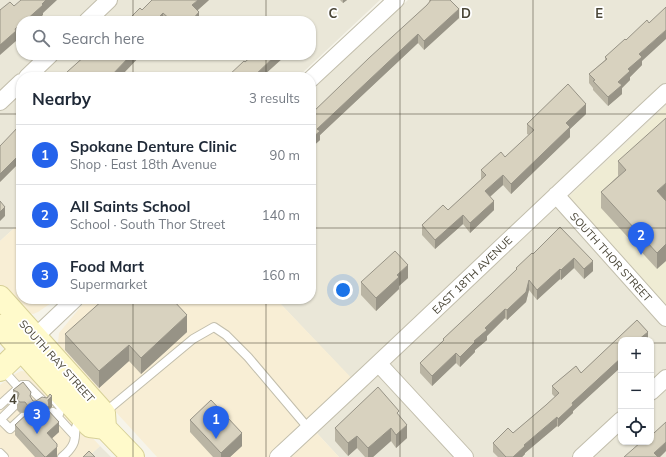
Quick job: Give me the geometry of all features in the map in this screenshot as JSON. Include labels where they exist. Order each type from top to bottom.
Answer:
[{"type":"main road","name":"SOUTH RAY STREET","points":[[0,298],[28,343],[104,420],[133,457]]},
{"type":"main road","name":"SOUTH RAY STREET","points":[[0,326],[28,343],[39,395],[78,427],[90,426],[104,420]]},
{"type":"main road","points":[[0,369],[28,343]]},
{"type":"street","points":[[92,16],[109,0]]},
{"type":"street","points":[[316,74],[396,0]]},
{"type":"street","points":[[32,72],[45,60]]},
{"type":"street","points":[[0,102],[16,87]]},
{"type":"street","name":"EAST 18TH AVENUE","points":[[278,457],[379,364],[666,92]]},
{"type":"street","name":"SOUTH THOR STREET","points":[[556,195],[666,318]]},
{"type":"street","points":[[28,343],[70,304]]},
{"type":"street","points":[[379,364],[465,457]]},
{"type":"street","points":[[654,389],[666,378]]},
{"type":"street","points":[[581,457],[618,423]]},
{"type":"lane","points":[[104,420],[193,339],[214,327],[226,335],[248,357],[309,428]]},
{"type":"lane","points":[[0,369],[19,388]]},
{"type":"lane","points":[[0,405],[22,385],[27,385],[39,395],[51,397],[61,408],[55,415],[78,427],[70,450],[62,457]]},
{"type":"lane","points":[[14,406],[0,419],[10,429],[23,417]]},
{"type":"lane","points":[[0,453],[4,457]]},
{"type":"shaded area","points":[[0,0],[380,0],[303,72],[16,72],[16,227],[0,241]]},
{"type":"shaded area","points":[[408,0],[666,0],[666,106],[565,200],[666,310],[666,457],[339,457],[315,431],[360,388],[281,304],[316,304],[316,85]]},
{"type":"shaded area","points":[[666,106],[666,310],[565,200]]},
{"type":"shaded area","points":[[16,227],[16,304],[0,286],[0,241]]},
{"type":"shaded area","points":[[16,304],[50,304],[33,314],[27,313]]},
{"type":"shaded area","points":[[83,304],[281,304],[361,388],[315,431],[339,457],[157,457],[61,352],[58,343],[59,333]]},
{"type":"shaded area","points":[[21,371],[29,372],[35,376],[100,446],[88,457],[0,457],[0,385]]},
{"type":"shaded area","points":[[100,446],[111,457],[88,457]]},
{"type":"building","points":[[21,0],[46,0],[42,4],[43,5],[31,16],[16,16],[16,31],[0,45],[0,10],[10,2],[14,6]]},
{"type":"building","points":[[152,0],[198,0],[192,5],[199,12],[195,16],[166,16],[163,13],[160,16],[132,16],[140,8],[142,10]]},
{"type":"building","points":[[431,0],[450,0],[459,9],[424,41],[418,34],[317,129],[320,131],[316,135],[316,109]]},
{"type":"building","points":[[666,7],[666,30],[639,54],[642,57],[628,69],[630,71],[618,82],[622,85],[608,97],[593,81],[595,80],[589,74],[607,59],[605,57],[625,39],[626,40],[647,20],[649,23]]},
{"type":"building","points":[[80,60],[126,60],[115,72],[67,72]]},
{"type":"building","points":[[247,60],[271,60],[258,72],[232,72],[244,61],[245,62]]},
{"type":"building","points":[[568,84],[586,104],[566,123],[570,127],[511,184],[503,175],[485,191],[494,201],[470,223],[463,215],[435,240],[422,225],[443,205],[448,210],[486,175],[481,170],[501,152],[505,157],[534,130],[527,124]]},
{"type":"building","points":[[666,118],[666,183],[657,191],[666,201],[666,244],[657,253],[601,192],[626,170],[618,161]]},
{"type":"building","points":[[16,129],[16,158],[0,174],[0,146]]},
{"type":"building","points":[[0,201],[5,207],[0,212]]},
{"type":"building","points":[[560,227],[593,261],[584,269],[574,258],[537,290],[529,280],[526,292],[485,328],[487,330],[474,341],[475,342],[460,357],[456,353],[432,376],[420,363],[444,340],[443,339],[517,269],[516,268],[532,253],[533,254]]},
{"type":"building","points":[[395,251],[408,265],[397,275],[399,277],[376,298],[361,282]]},
{"type":"building","points":[[98,304],[177,304],[187,315],[141,358],[129,345],[99,371],[65,334]]},
{"type":"building","points":[[637,320],[648,332],[642,337],[619,337]]},
{"type":"building","points":[[618,338],[618,361],[572,403],[573,405],[558,419],[557,417],[524,445],[525,446],[513,457],[506,457],[493,443],[508,428],[513,433],[559,393],[552,386],[576,366],[581,373]]},
{"type":"building","points":[[23,382],[31,392],[30,396],[33,401],[36,401],[42,397],[47,398],[50,394],[52,396],[48,400],[49,406],[46,408],[59,422],[47,433],[57,444],[57,447],[46,457],[15,425],[29,412],[27,411],[28,406],[25,402],[20,402],[17,400],[19,394],[18,392],[13,390]]},
{"type":"building","points":[[378,387],[399,411],[397,413],[407,425],[396,435],[391,428],[368,448],[357,436],[348,443],[335,428]]},
{"type":"building","points":[[211,400],[242,433],[221,453],[190,420]]},
{"type":"building","points":[[666,422],[666,442],[654,453],[658,457],[624,457],[638,445],[654,445],[654,433]]},
{"type":"building","points":[[89,451],[95,457],[83,457]]},
{"type":"place","name":"All Saints School","points":[[641,255]]},
{"type":"place","name":"Food Mart","points":[[37,434]]},
{"type":"place","name":"Spokane Denture Clinic","points":[[216,439]]}]
